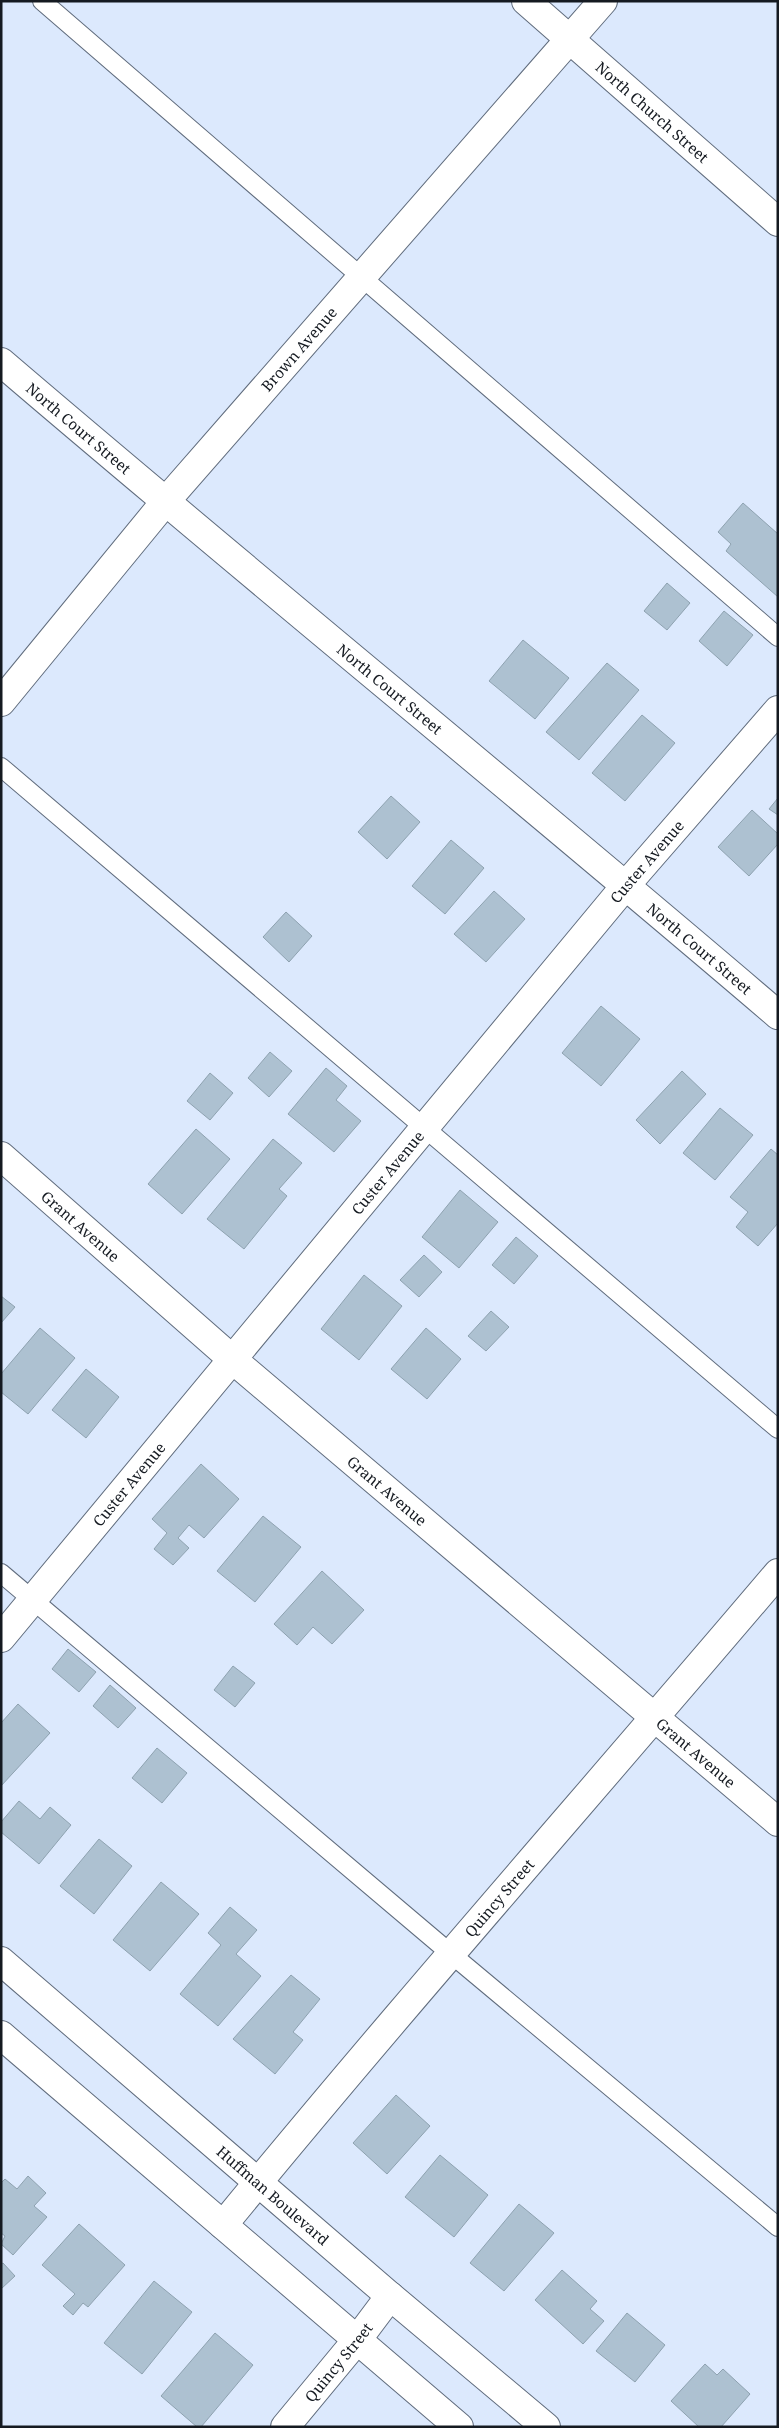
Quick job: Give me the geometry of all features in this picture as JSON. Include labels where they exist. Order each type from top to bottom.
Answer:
[{"type":"street","name":"North Church Street","points":[[526,1],[778,222]]},
{"type":"street","name":"Brown Avenue","points":[[1,702],[165,502],[603,1]]},
{"type":"street","name":"North Court Street","points":[[1,362],[165,502],[626,885],[778,1014]]},
{"type":"street","name":"Custer Avenue","points":[[1,1638],[626,885],[778,710]]},
{"type":"street","name":"Grant Avenue","points":[[1,1156],[232,1359],[778,1822]]},
{"type":"street","name":"Quincy Street","points":[[223,2225],[450,1953],[656,1717],[778,1573]]},
{"type":"street","name":"Huffman Boulevard","points":[[1,1961],[390,2296],[546,2427]]},
{"type":"street","points":[[1,2035],[459,2427]]},
{"type":"street","name":"Quincy Street","points":[[285,2427],[357,2340],[390,2296]]},
{"type":"lane","points":[[42,1],[361,279],[778,637]]},
{"type":"lane","points":[[1,767],[778,1429]]},
{"type":"lane","points":[[1,1573],[450,1953],[778,2227]]},
{"type":"building","points":[[743,503],[778,534],[778,597],[726,551],[731,544],[718,532]]},
{"type":"building","points":[[667,583],[690,603],[667,630],[644,611]]},
{"type":"building","points":[[724,611],[753,635],[727,666],[699,641]]},
{"type":"building","points":[[523,640],[569,678],[535,719],[489,681]]},
{"type":"building","points":[[607,663],[639,690],[579,760],[546,732]]},
{"type":"building","points":[[642,715],[675,743],[625,801],[592,773]]},
{"type":"building","points":[[391,796],[420,822],[387,859],[358,832]]},
{"type":"building","points":[[778,798],[778,815],[769,809]]},
{"type":"building","points":[[752,810],[778,834],[778,844],[749,876],[718,847]]},
{"type":"building","points":[[451,840],[484,868],[445,914],[412,886]]},
{"type":"building","points":[[494,891],[525,919],[486,962],[454,934]]},
{"type":"building","points":[[286,912],[312,936],[289,962],[263,937]]},
{"type":"building","points":[[601,1006],[640,1039],[601,1086],[562,1053]]},
{"type":"building","points":[[270,1052],[292,1071],[269,1097],[248,1078]]},
{"type":"building","points":[[326,1068],[347,1086],[336,1100],[361,1121],[334,1152],[288,1114]]},
{"type":"building","points":[[682,1071],[706,1094],[660,1144],[636,1120]]},
{"type":"building","points":[[210,1073],[233,1093],[210,1120],[187,1101]]},
{"type":"building","points":[[720,1108],[753,1135],[715,1180],[683,1153]]},
{"type":"building","points":[[196,1129],[230,1159],[182,1214],[148,1184]]},
{"type":"building","points":[[273,1139],[302,1163],[279,1189],[287,1196],[244,1249],[207,1219]]},
{"type":"building","points":[[771,1149],[778,1155],[778,1223],[758,1246],[736,1227],[748,1212],[730,1197]]},
{"type":"building","points":[[460,1190],[498,1222],[459,1268],[422,1237]]},
{"type":"building","points":[[516,1237],[538,1256],[514,1284],[492,1265]]},
{"type":"building","points":[[424,1255],[442,1272],[419,1297],[400,1280]]},
{"type":"building","points":[[364,1275],[402,1306],[359,1360],[321,1329]]},
{"type":"building","points":[[1,1296],[15,1307],[1,1323]]},
{"type":"building","points":[[491,1311],[509,1327],[486,1351],[468,1336]]},
{"type":"building","points":[[40,1328],[75,1358],[28,1414],[1,1392],[1,1374]]},
{"type":"building","points":[[426,1328],[461,1359],[427,1399],[391,1369]]},
{"type":"building","points":[[86,1369],[119,1397],[86,1438],[52,1410]]},
{"type":"building","points":[[201,1464],[239,1499],[204,1538],[189,1525],[178,1538],[189,1548],[173,1565],[154,1549],[167,1533],[152,1519]]},
{"type":"building","points":[[263,1516],[301,1547],[255,1602],[217,1571]]},
{"type":"building","points":[[322,1571],[364,1610],[332,1644],[313,1627],[297,1645],[274,1624]]},
{"type":"building","points":[[68,1649],[96,1672],[79,1692],[52,1669]]},
{"type":"building","points":[[233,1666],[255,1683],[235,1707],[214,1690]]},
{"type":"building","points":[[110,1685],[136,1708],[118,1728],[93,1706]]},
{"type":"building","points":[[18,1704],[50,1733],[1,1786],[1,1723]]},
{"type":"building","points":[[157,1748],[187,1773],[162,1803],[132,1778]]},
{"type":"building","points":[[19,1801],[40,1819],[50,1807],[71,1825],[39,1864],[1,1832],[1,1822]]},
{"type":"building","points":[[99,1839],[132,1866],[94,1914],[60,1886]]},
{"type":"building","points":[[161,1882],[199,1914],[150,1971],[113,1940]]},
{"type":"building","points":[[230,1907],[257,1930],[236,1954],[261,1976],[218,2026],[180,1994],[221,1945],[208,1933]]},
{"type":"building","points":[[291,1975],[320,1999],[293,2032],[303,2040],[275,2074],[233,2039]]},
{"type":"building","points":[[396,2095],[430,2126],[387,2174],[353,2143]]},
{"type":"building","points":[[440,2155],[488,2195],[454,2237],[405,2197]]},
{"type":"building","points":[[28,2176],[46,2193],[34,2206],[47,2217],[13,2255],[1,2244],[5,2236],[1,2233],[1,2183],[5,2179],[17,2189]]},
{"type":"building","points":[[519,2204],[554,2233],[504,2291],[470,2263]]},
{"type":"building","points":[[79,2224],[125,2265],[88,2307],[83,2303],[73,2315],[63,2306],[75,2294],[42,2265]]},
{"type":"building","points":[[3,2263],[15,2276],[1,2289],[1,2264]]},
{"type":"building","points":[[562,2270],[597,2301],[590,2309],[604,2321],[583,2344],[535,2300]]},
{"type":"building","points":[[154,2281],[192,2312],[142,2374],[104,2343]]},
{"type":"building","points":[[627,2313],[665,2345],[635,2382],[596,2351]]},
{"type":"building","points":[[215,2333],[253,2365],[201,2427],[197,2427],[161,2396]]},
{"type":"building","points":[[705,2364],[717,2375],[723,2369],[750,2394],[721,2427],[699,2427],[671,2401]]}]
